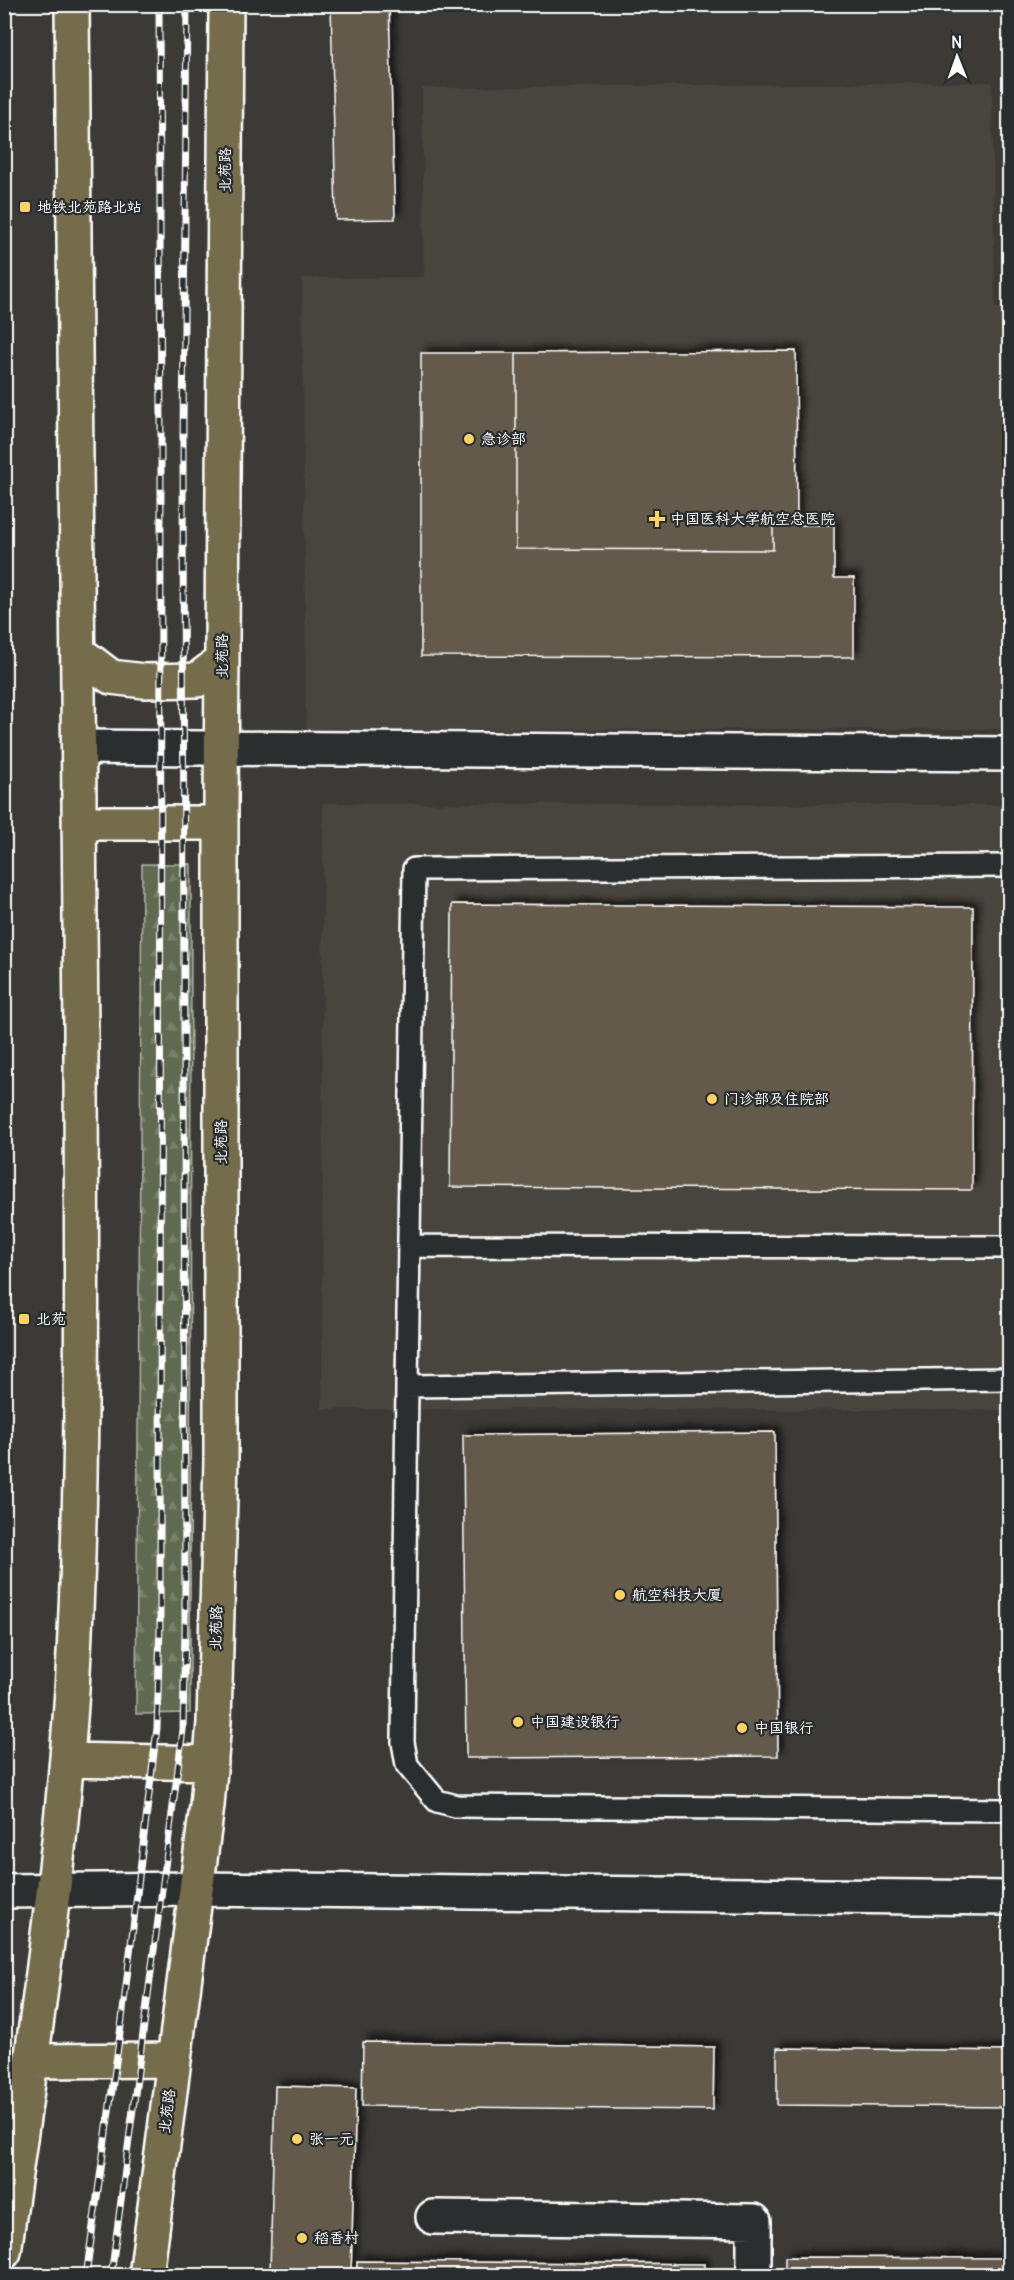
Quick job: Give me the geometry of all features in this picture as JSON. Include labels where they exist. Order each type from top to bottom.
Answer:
[{"type":"main road","points":[[4,2252],[55,1891],[67,1760],[80,1512],[82,1316],[80,747],[72,4]]},
{"type":"main road","name":"北苑路","points":[[146,2276],[196,1889],[214,1722],[221,1460],[221,747],[226,4]]},
{"type":"main road","points":[[78,652],[111,678],[144,681],[197,680],[222,661]]},
{"type":"main road","points":[[80,823],[221,823]]},
{"type":"main road","points":[[67,1760],[211,1763]]},
{"type":"main road","points":[[31,2061],[174,2060]]},
{"type":"street","points":[[80,747],[1010,754]]},
{"type":"street","points":[[4,1891],[196,1889],[1010,1898]]},
{"type":"street","points":[[433,2217],[754,2221],[754,2276]]},
{"type":"lane","points":[[1010,866],[414,868],[403,1743],[407,1765],[437,1801],[456,1806],[1010,1810]]},
{"type":"lane","points":[[409,1246],[1010,1247]]},
{"type":"lane","points":[[407,1386],[1010,1380]]},
{"type":"shaded area","name":"中国医科大学航空总医院","points":[[992,82],[995,308],[1010,308],[1009,729],[306,730],[302,278],[424,277],[422,88]]},
{"type":"shaded area","points":[[323,803],[1009,805],[1009,1410],[322,1409]]},
{"type":"green space","points":[[142,864],[191,864],[190,1713],[136,1714]]},
{"type":"building","points":[[331,4],[389,4],[395,219],[336,220]]},
{"type":"building","points":[[796,351],[797,525],[773,525],[773,550],[516,549],[516,353]]},
{"type":"building","name":"急诊部","points":[[421,353],[516,353],[516,549],[773,550],[773,525],[834,525],[834,578],[854,578],[854,657],[421,656]]},
{"type":"building","name":"门诊部及住院部","points":[[452,904],[973,907],[972,1190],[450,1187]]},
{"type":"building","name":"航空科技大厦","points":[[775,1432],[778,1756],[466,1758],[463,1435]]},
{"type":"building","points":[[363,2042],[714,2047],[713,2110],[362,2106]]},
{"type":"building","points":[[777,2048],[1010,2051],[1010,2107],[777,2105]]},
{"type":"building","points":[[275,2086],[356,2088],[351,2274],[270,2272]]},
{"type":"building","points":[[785,2257],[1010,2258],[1010,2276],[785,2276]]},
{"type":"building","points":[[357,2261],[704,2264],[704,2276],[357,2276]]},
{"type":"railway","points":[[86,2276],[122,2019],[157,1728],[160,1627],[159,4]]},
{"type":"railway","points":[[111,2276],[183,1730],[185,1628],[183,433],[187,4]]},
{"type":"place","name":"地铁北苑路北站","points":[[25,207]]},
{"type":"place","name":"急诊部","points":[[469,439]]},
{"type":"place","name":"中国医科大学航空总医院","points":[[657,519]]},
{"type":"place","name":"门诊部及住院部","points":[[712,1099]]},
{"type":"place","name":"北苑","points":[[24,1319]]},
{"type":"place","name":"航空科技大厦","points":[[620,1595]]},
{"type":"place","name":"中国建设银行","points":[[518,1722]]},
{"type":"place","name":"中国银行","points":[[742,1728]]},
{"type":"place","name":"张一元","points":[[297,2139]]},
{"type":"place","name":"稻香村","points":[[302,2238]]}]
